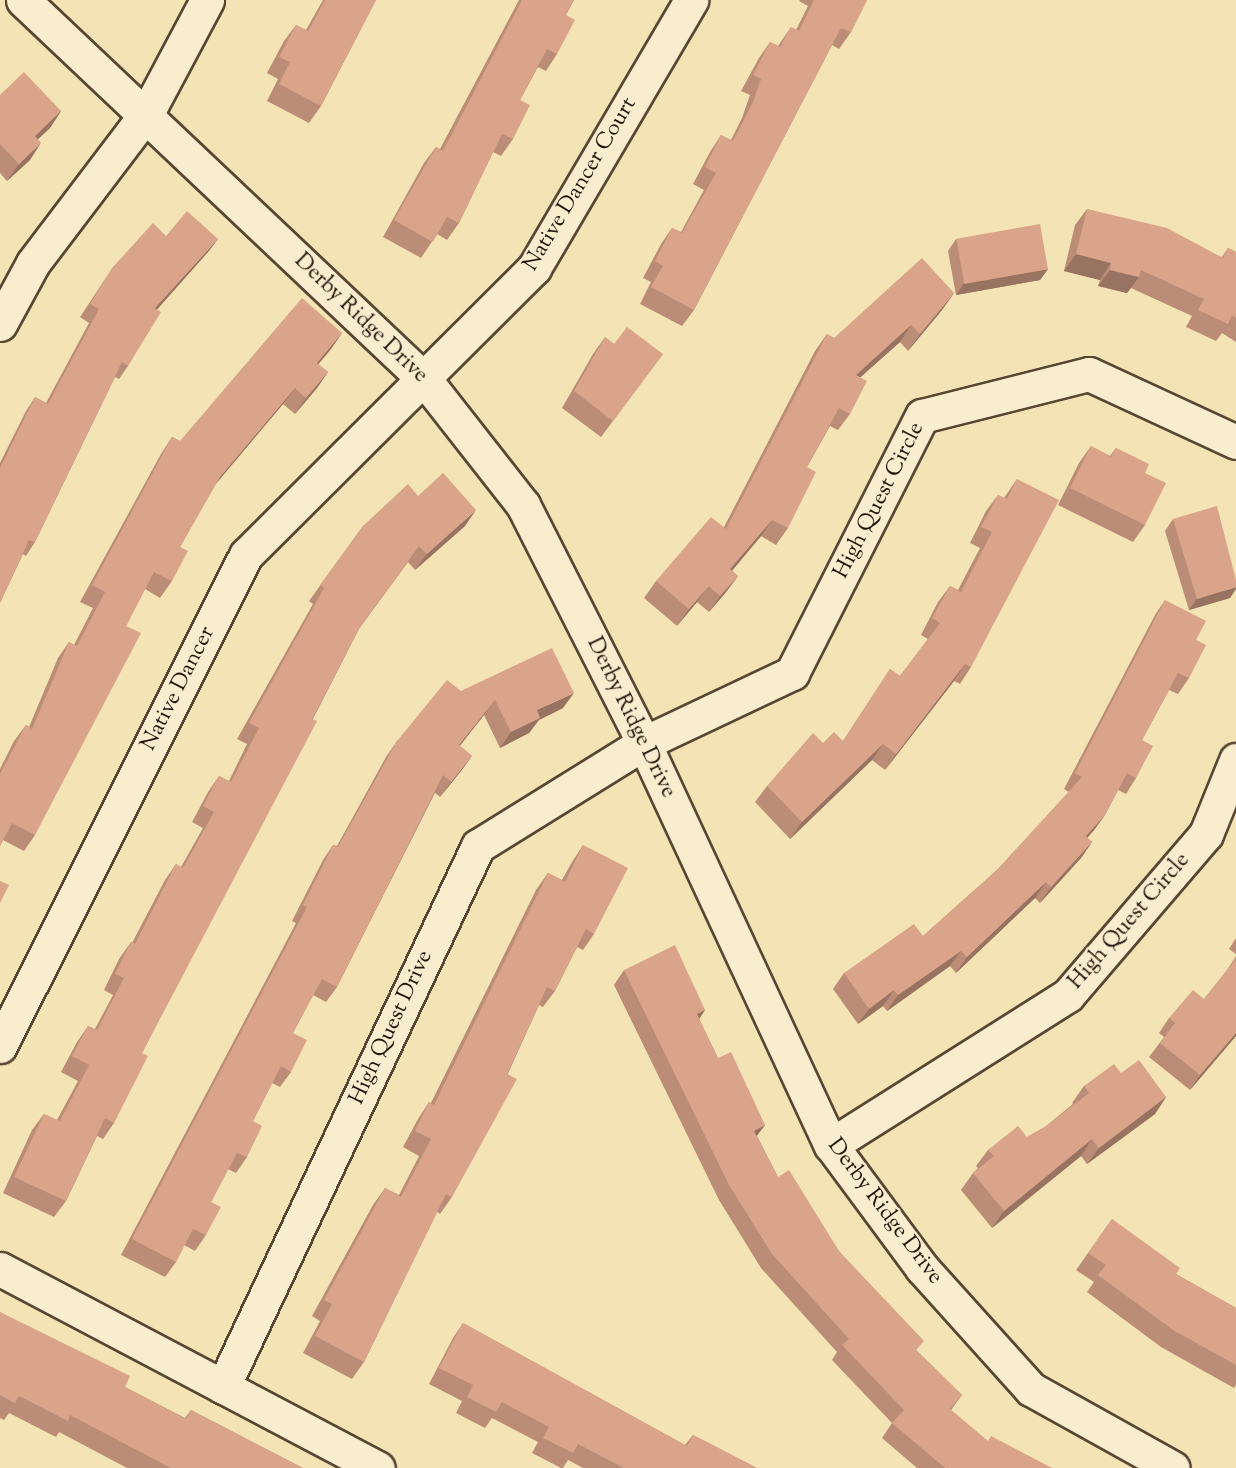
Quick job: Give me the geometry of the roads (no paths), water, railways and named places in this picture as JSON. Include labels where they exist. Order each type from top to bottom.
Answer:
[{"type":"street","name":"Derby Ridge Drive","points":[[23,0],[147,113],[425,380],[523,505],[644,743],[831,1145],[922,1268],[1031,1389],[1173,1468]]},
{"type":"street","points":[[0,324],[33,263],[147,113],[207,0]]},
{"type":"street","name":"Native Dancer Court","points":[[425,380],[534,268],[691,0]]},
{"type":"street","name":"High Quest Circle","points":[[644,743],[792,673],[922,416],[1089,374],[1236,442]]},
{"type":"street","name":"Native Dancer","points":[[0,1046],[246,555],[425,380]]},
{"type":"street","name":"High Quest Drive","points":[[223,1387],[478,846],[644,743]]},
{"type":"street","name":"High Quest Circle","points":[[831,1145],[1068,995],[1206,834],[1236,760]]},
{"type":"street","points":[[0,1269],[378,1468]]}]
